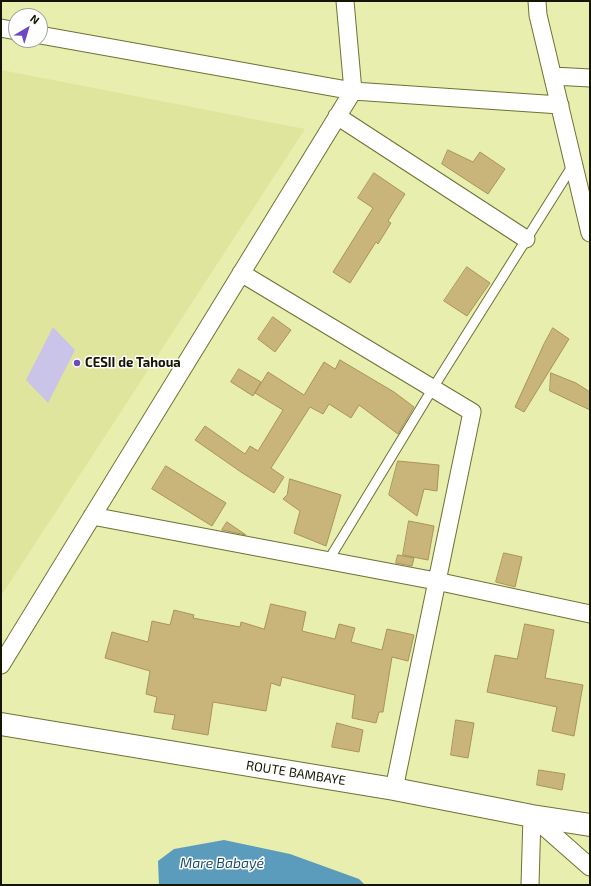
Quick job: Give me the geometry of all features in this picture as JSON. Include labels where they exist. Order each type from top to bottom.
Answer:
[{"type":"street","points":[[1,665],[353,91],[345,1]]},
{"type":"street","points":[[537,1],[590,233]]},
{"type":"street","points":[[48,36],[353,91],[560,105]]},
{"type":"street","points":[[553,76],[590,78]]},
{"type":"street","points":[[337,116],[526,239]]},
{"type":"street","points":[[241,273],[472,412],[394,789]]},
{"type":"street","points":[[92,516],[436,581],[590,614]]},
{"type":"street","name":"ROUTE BAMBAYE","points":[[1,724],[394,789],[532,816],[590,825]]},
{"type":"street","points":[[532,816],[590,867]]},
{"type":"street","points":[[530,885],[532,816]]},
{"type":"lane","points":[[328,561],[433,388],[574,164]]},
{"type":"shaded area","name":"CESII de Tahoua","points":[[1,70],[305,129],[1,596]]},
{"type":"shaded area","points":[[53,327],[75,350],[48,403],[26,380]]},
{"type":"water","name":"Mare Babayé","points":[[224,840],[290,854],[359,879],[365,885],[159,885],[158,861],[174,849]]},
{"type":"building","points":[[448,150],[473,162],[480,152],[505,169],[488,194],[442,164]]},
{"type":"building","points":[[374,173],[405,194],[388,221],[391,223],[378,244],[376,242],[350,283],[333,272],[373,208],[358,198]]},
{"type":"building","points":[[467,267],[490,283],[467,316],[444,301]]},
{"type":"building","points":[[273,317],[291,330],[275,352],[258,339]]},
{"type":"building","points":[[553,328],[569,339],[524,412],[515,407]]},
{"type":"building","points":[[340,360],[394,392],[414,407],[398,434],[359,405],[351,418],[329,404],[323,414],[310,407],[271,468],[284,477],[274,493],[195,440],[205,426],[245,454],[250,446],[258,451],[283,410],[255,393],[268,372],[304,395],[324,362],[335,369]]},
{"type":"building","points":[[239,369],[261,382],[253,396],[231,382]]},
{"type":"building","points":[[551,373],[576,383],[590,392],[590,410],[550,391]]},
{"type":"building","points":[[398,461],[439,465],[437,491],[424,489],[417,516],[389,495]]},
{"type":"building","points":[[166,466],[226,503],[212,526],[152,489]]},
{"type":"building","points":[[290,479],[341,495],[326,546],[294,533],[300,511],[283,499],[287,495]]},
{"type":"building","points":[[409,521],[434,526],[428,560],[403,555]]},
{"type":"building","points":[[227,522],[246,535],[222,530]]},
{"type":"building","points":[[504,553],[522,557],[515,587],[496,582]]},
{"type":"building","points":[[398,555],[414,558],[412,566],[396,563]]},
{"type":"building","points":[[271,604],[306,612],[302,631],[335,639],[339,624],[355,628],[351,642],[382,650],[387,629],[414,635],[408,661],[392,657],[383,712],[379,712],[376,723],[352,718],[355,695],[282,677],[280,686],[271,683],[266,711],[213,702],[208,735],[172,729],[175,715],[154,712],[157,697],[146,694],[150,671],[105,658],[112,632],[148,642],[152,621],[170,625],[174,610],[194,615],[193,618],[240,627],[241,622],[264,629]]},
{"type":"building","points":[[525,624],[554,630],[545,678],[583,685],[574,736],[552,731],[557,707],[487,692],[495,655],[517,659]]},
{"type":"building","points":[[456,720],[474,723],[468,758],[451,755]]},
{"type":"building","points":[[337,723],[363,730],[359,752],[332,747]]},
{"type":"building","points":[[539,770],[565,774],[562,790],[537,785]]},
{"type":"place","name":"CESII de Tahoua","points":[[77,363]]}]
